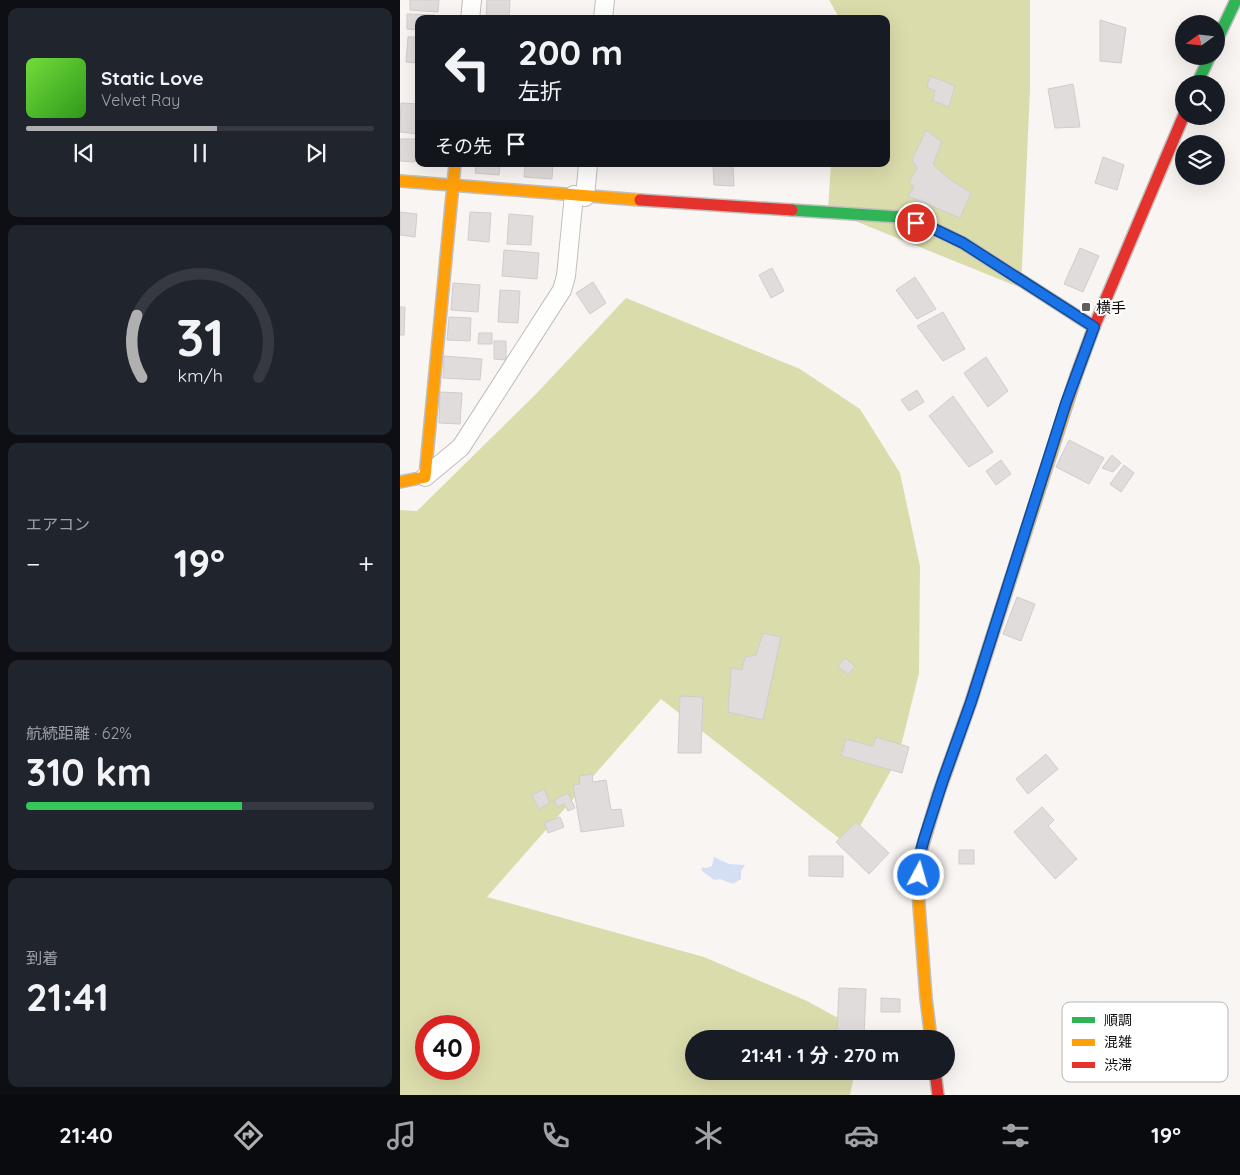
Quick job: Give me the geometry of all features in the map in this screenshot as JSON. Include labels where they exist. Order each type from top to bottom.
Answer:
[{"type":"street","points":[[470,15],[472,0]]},
{"type":"street","points":[[603,15],[605,0]]},
{"type":"street","points":[[1225,23],[1236,0]]},
{"type":"street","points":[[930,1030],[920,934],[919,858],[943,780],[971,702],[1066,403],[1094,327],[1180,125]]},
{"type":"street","points":[[424,477],[455,167]]},
{"type":"street","points":[[400,482],[424,477],[461,447],[562,290],[579,196],[587,167]]},
{"type":"street","points":[[400,181],[579,196],[900,217],[932,228],[963,243],[1094,327]]},
{"type":"street","points":[[936,1080],[938,1095]]},
{"type":"green space","points":[[829,0],[1030,0],[1030,90],[1021,288],[828,210],[831,167],[890,167],[890,15],[838,15]]},
{"type":"green space","points":[[626,298],[800,369],[860,409],[900,473],[920,566],[919,673],[898,758],[849,846],[661,699],[487,897],[704,957],[807,1001],[840,1019],[844,1030],[685,1030],[685,1080],[853,1080],[850,1095],[400,1095],[400,510],[417,511],[536,394]]},
{"type":"water","points":[[714,857],[729,864],[745,865],[741,871],[741,879],[733,884],[720,879],[714,880],[701,870],[703,867],[712,866]]},
{"type":"building","points":[[410,0],[439,0],[438,12],[410,10]]},
{"type":"building","points":[[487,0],[510,0],[509,15],[486,15]]},
{"type":"building","points":[[407,14],[435,15],[415,15],[415,30],[407,29]]},
{"type":"building","points":[[1100,20],[1126,28],[1121,63],[1100,61]]},
{"type":"building","points":[[408,37],[415,37],[415,63],[406,62]]},
{"type":"building","points":[[930,76],[955,86],[949,107],[933,101],[935,91],[927,87]]},
{"type":"building","points":[[1073,84],[1080,127],[1055,128],[1048,89]]},
{"type":"building","points":[[401,103],[415,104],[415,134],[400,132]]},
{"type":"building","points":[[926,130],[942,142],[933,164],[948,178],[971,193],[960,218],[908,196],[914,187],[909,182],[917,168],[912,160]]},
{"type":"building","points":[[400,139],[415,139],[415,162],[400,161]]},
{"type":"building","points":[[1103,157],[1124,165],[1117,190],[1095,183]]},
{"type":"building","points":[[476,167],[500,167],[499,175],[475,173]]},
{"type":"building","points":[[525,167],[553,167],[552,179],[524,177]]},
{"type":"building","points":[[713,167],[733,167],[734,186],[714,185]]},
{"type":"building","points":[[400,212],[417,214],[415,237],[400,235]]},
{"type":"building","points":[[470,212],[491,213],[489,242],[468,240]]},
{"type":"building","points":[[509,214],[533,216],[531,245],[507,244]]},
{"type":"building","points":[[1080,248],[1099,256],[1083,292],[1064,284]]},
{"type":"building","points":[[504,250],[539,253],[537,279],[502,276]]},
{"type":"building","points":[[772,268],[784,291],[771,298],[759,275]]},
{"type":"building","points":[[915,277],[936,309],[917,319],[896,290]]},
{"type":"building","points":[[593,282],[606,303],[590,314],[576,293]]},
{"type":"building","points":[[453,283],[480,285],[478,312],[451,310]]},
{"type":"building","points":[[500,290],[520,291],[518,323],[498,322]]},
{"type":"building","points":[[400,307],[405,307],[404,335],[400,335]]},
{"type":"building","points":[[943,312],[965,349],[943,361],[917,326]]},
{"type":"building","points":[[449,317],[471,318],[470,341],[447,340]]},
{"type":"building","points":[[479,333],[492,333],[492,344],[478,344]]},
{"type":"building","points":[[494,341],[506,341],[506,360],[494,359]]},
{"type":"building","points":[[444,356],[482,359],[480,380],[443,378]]},
{"type":"building","points":[[986,357],[1008,391],[988,407],[964,373]]},
{"type":"building","points":[[917,390],[924,402],[909,411],[901,400]]},
{"type":"building","points":[[440,392],[462,393],[460,424],[439,423]]},
{"type":"building","points":[[953,396],[993,452],[969,467],[929,416]]},
{"type":"building","points":[[1069,440],[1104,458],[1089,484],[1056,467]]},
{"type":"building","points":[[1112,455],[1121,463],[1113,472],[1102,468]]},
{"type":"building","points":[[1001,460],[1011,474],[996,485],[986,471]]},
{"type":"building","points":[[1124,465],[1134,473],[1121,492],[1110,484]]},
{"type":"building","points":[[1017,597],[1035,604],[1021,641],[1003,634]]},
{"type":"building","points":[[763,633],[781,637],[763,720],[728,712],[731,668],[742,670],[745,657],[756,655]]},
{"type":"building","points":[[845,658],[855,666],[848,675],[838,666]]},
{"type":"building","points":[[680,696],[703,697],[701,753],[678,753]]},
{"type":"building","points":[[876,737],[909,747],[902,773],[841,756],[846,739],[873,746]]},
{"type":"building","points":[[1046,754],[1058,769],[1028,794],[1016,779]]},
{"type":"building","points":[[592,774],[593,782],[606,780],[611,810],[621,809],[624,826],[581,832],[573,785],[580,784],[579,776]]},
{"type":"building","points":[[544,789],[550,803],[539,809],[532,795]]},
{"type":"building","points":[[568,793],[575,808],[568,811],[564,804],[557,807],[554,800]]},
{"type":"building","points":[[1042,807],[1054,820],[1048,826],[1077,859],[1055,879],[1014,832]]},
{"type":"building","points":[[560,817],[564,827],[548,833],[544,823]]},
{"type":"building","points":[[856,822],[889,853],[869,874],[836,842]]},
{"type":"building","points":[[959,850],[974,850],[974,864],[959,864]]},
{"type":"building","points":[[809,856],[843,856],[843,877],[809,876]]},
{"type":"building","points":[[839,988],[866,989],[864,1030],[837,1030]]},
{"type":"building","points":[[881,998],[900,999],[900,1012],[881,1012]]},
{"type":"traffic: fast","points":[[1225,23],[1236,0]]},
{"type":"traffic: fast","points":[[1201,75],[1206,65]]},
{"type":"traffic: fast","points":[[792,210],[900,217],[932,228],[963,243],[1094,327]]},
{"type":"traffic: slow","points":[[400,482],[425,477],[455,167]]},
{"type":"traffic: slow","points":[[400,181],[640,200]]},
{"type":"traffic: slow","points":[[997,621],[1076,376]]},
{"type":"traffic: slow","points":[[930,1030],[918,892],[919,858],[938,795]]},
{"type":"traffic: jam","points":[[1076,376],[1094,327],[1180,125]]},
{"type":"traffic: jam","points":[[640,200],[792,210]]},
{"type":"traffic: jam","points":[[938,795],[997,621]]},
{"type":"traffic: jam","points":[[936,1080],[938,1095]]},
{"type":"place","name":"横手","points":[[1086,307]]},
{"type":"route","points":[[916,223],[932,228],[963,243],[1094,327],[1066,403],[1022,536],[971,702],[924,839],[919,858],[919,875]]}]
